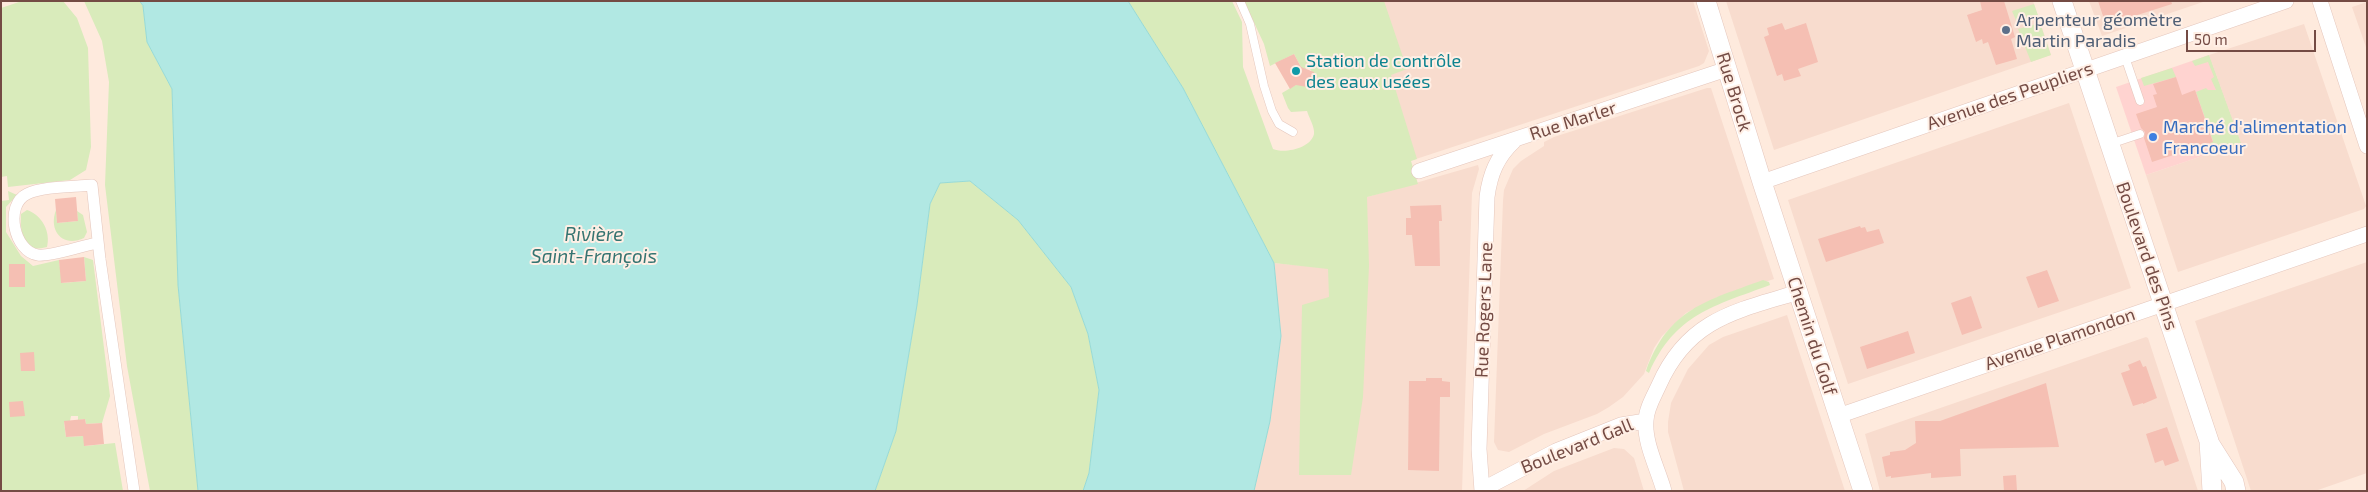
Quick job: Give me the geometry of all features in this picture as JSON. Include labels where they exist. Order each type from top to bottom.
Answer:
[{"type":"street","name":"Rue Brock","points":[[1706,1],[1762,182]]},
{"type":"street","name":"Boulevard des Pins","points":[[2062,1],[2209,442],[2234,482],[2236,491]]},
{"type":"street","name":"Avenue des Peupliers","points":[[1762,182],[2286,1]]},
{"type":"street","points":[[2320,1],[2367,146]]},
{"type":"street","name":"Rue Marler","points":[[1419,171],[1727,69]]},
{"type":"street","name":"Rue Rogers Lane","points":[[1482,489],[1479,449],[1487,197],[1492,173],[1497,161],[1514,140]]},
{"type":"street","name":"Chemin du Golf","points":[[1762,182],[1863,491]]},
{"type":"street","points":[[98,243],[48,255],[32,253],[24,248],[18,238],[14,225],[16,210],[20,200],[26,194],[37,191],[92,185],[98,243],[134,491]]},
{"type":"street","name":"Avenue Plamondon","points":[[1838,416],[2367,234]]},
{"type":"street","name":"Boulevard Gall","points":[[1482,489],[1556,450],[1629,422],[1646,420],[1661,378],[1670,362],[1690,337],[1719,319],[1799,292]]},
{"type":"street","points":[[1646,420],[1648,440],[1664,491]]},
{"type":"street","name":"Boulevard des Pins","points":[[2209,442],[2212,491]]},
{"type":"lane","points":[[1240,1],[1250,24],[1265,91],[1272,111],[1279,124],[1292,132]]},
{"type":"lane","points":[[2125,57],[2140,101]]},
{"type":"lane","points":[[2110,144],[2140,134]]},
{"type":"shaded area","points":[[1359,1],[1693,1],[1709,51],[1704,63],[1699,66],[1410,161]]},
{"type":"shaded area","points":[[1726,1],[2033,1],[2051,55],[1774,150]]},
{"type":"shaded area","points":[[2089,1],[2206,1],[2102,36]]},
{"type":"shaded area","points":[[2367,2],[2367,50],[2352,7]]},
{"type":"shaded area","points":[[2304,24],[2366,206],[2364,209],[2178,272],[2146,175],[2241,143],[2209,55]]},
{"type":"shaded area","points":[[2209,55],[2241,143],[2146,175],[2116,87]]},
{"type":"shaded area","points":[[1711,88],[1774,279],[1718,297],[1686,313],[1662,336],[1654,348],[1644,374],[1623,397],[1609,407],[1597,414],[1544,434],[1509,452],[1498,450],[1494,442],[1503,201],[1504,190],[1513,169],[1521,161],[1544,146],[1544,142],[1554,137]]},
{"type":"shaded area","points":[[2069,103],[2131,288],[1848,384],[1788,200]]},
{"type":"shaded area","points":[[1478,165],[1479,169],[1472,193],[1462,491],[1254,491],[1270,421],[1281,336],[1274,263],[1337,269],[1367,197]]},
{"type":"shaded area","points":[[2367,262],[2367,473],[2315,491],[2251,491],[2195,321]]},
{"type":"shaded area","points":[[1787,315],[1845,491],[1684,491],[1668,432],[1668,422],[1671,403],[1688,369],[1709,345],[1723,337]]},
{"type":"shaded area","points":[[2146,337],[2148,338],[2198,491],[1880,491],[1865,434]]},
{"type":"shaded area","points":[[1614,448],[1624,449],[1634,458],[1644,491],[1523,491],[1554,471]]},
{"type":"green space","points":[[22,1],[63,1],[77,18],[88,48],[91,147],[86,170],[70,180],[8,187],[7,176],[1,177],[1,8]]},
{"type":"green space","points":[[84,1],[140,1],[143,6],[147,42],[172,89],[178,285],[198,491],[150,491],[127,366],[105,185],[109,82],[102,41]]},
{"type":"green space","points":[[1128,1],[1232,1],[1242,22],[1243,67],[1273,149],[1284,151],[1297,149],[1308,143],[1312,139],[1314,131],[1307,111],[1291,112],[1282,93],[1299,83],[1315,81],[1315,76],[1310,69],[1302,69],[1294,54],[1270,66],[1264,44],[1244,1],[1384,1],[1407,69],[1391,75],[1417,159],[1411,161],[1418,184],[1367,197],[1369,266],[1363,397],[1351,475],[1299,475],[1302,305],[1329,297],[1328,269],[1274,263],[1183,88]]},
{"type":"green space","points":[[2034,4],[2039,18],[2018,25],[2012,11]]},
{"type":"green space","points":[[2040,23],[2051,55],[2031,62],[2018,29]]},
{"type":"green space","points":[[2209,55],[2241,143],[2213,153],[2210,143],[2213,141],[2196,92],[2206,88],[2208,90],[2216,90],[2211,79],[2214,77],[2208,62],[2195,66],[2192,61]]},
{"type":"green space","points":[[2172,68],[2176,77],[2144,86],[2141,78]]},
{"type":"green space","points":[[970,181],[1018,220],[1071,287],[1088,334],[1099,390],[1089,473],[1083,491],[875,491],[896,431],[917,305],[930,204],[940,183]]},
{"type":"green space","points":[[8,191],[17,195],[6,207],[6,232],[21,256],[33,266],[59,260],[62,283],[86,281],[84,257],[93,260],[110,396],[102,423],[86,424],[85,419],[78,420],[78,416],[71,416],[70,421],[64,422],[66,437],[83,436],[85,446],[115,443],[123,491],[1,491],[1,201],[9,200]]},
{"type":"green space","points":[[27,210],[37,216],[44,225],[48,236],[47,247],[39,248],[28,245],[22,235],[21,214]]},
{"type":"green space","points":[[56,210],[57,223],[78,221],[77,211],[83,215],[87,232],[84,238],[70,241],[59,236],[54,225]]},
{"type":"green space","points":[[1763,280],[1769,282],[1770,285],[1731,299],[1698,315],[1684,325],[1671,337],[1659,353],[1649,373],[1646,371],[1655,350],[1678,320],[1691,310],[1724,294]]},
{"type":"water","name":"Rivière Saint-François","points":[[140,1],[1128,1],[1183,88],[1274,263],[1281,336],[1270,421],[1254,491],[1083,491],[1089,473],[1099,390],[1088,334],[1071,287],[1018,220],[970,181],[940,183],[930,204],[917,305],[896,431],[875,491],[198,491],[178,285],[172,89],[147,42],[143,6]]},
{"type":"building","points":[[1980,1],[2004,1],[2015,37],[2011,39],[2017,59],[1996,65],[1988,42],[1983,44],[1982,39],[1976,42],[1967,15],[1982,10]]},
{"type":"building","points":[[2098,1],[2171,1],[2172,4],[2106,25]]},
{"type":"building","points":[[1782,23],[1785,30],[1806,23],[1818,62],[1798,69],[1801,76],[1784,81],[1782,74],[1777,76],[1764,37],[1769,35],[1767,28]]},
{"type":"building","name":"Station de contrôle des eaux usées","points":[[1294,54],[1301,67],[1314,72],[1315,81],[1312,85],[1307,87],[1296,85],[1290,89],[1275,63]]},
{"type":"building","points":[[2176,77],[2182,95],[2195,90],[2213,142],[2152,162],[2144,138],[2145,132],[2141,128],[2136,114],[2157,107],[2153,95],[2157,94],[2153,84]]},
{"type":"building","points":[[76,197],[78,221],[57,223],[55,199]]},
{"type":"building","points":[[1441,205],[1442,221],[1439,221],[1440,266],[1415,266],[1412,235],[1406,235],[1406,218],[1411,218],[1410,206]]},
{"type":"building","points":[[1860,226],[1861,228],[1865,227],[1867,232],[1879,229],[1884,243],[1826,262],[1818,239]]},
{"type":"building","points":[[84,257],[86,281],[61,283],[59,260]]},
{"type":"building","points":[[9,264],[25,264],[25,287],[9,287]]},
{"type":"building","points":[[2047,270],[2059,301],[2038,308],[2026,277]]},
{"type":"building","points":[[1971,296],[1982,328],[1962,335],[1951,303]]},
{"type":"building","points":[[1908,331],[1915,353],[1867,369],[1860,347]]},
{"type":"building","points":[[34,352],[35,371],[21,371],[20,353]]},
{"type":"building","points":[[2140,360],[2143,367],[2146,366],[2157,398],[2133,406],[2121,373],[2130,370],[2128,365]]},
{"type":"building","points":[[1426,378],[1442,378],[1442,381],[1450,382],[1450,397],[1440,397],[1439,471],[1408,470],[1409,381],[1426,381]]},
{"type":"building","points":[[2046,383],[2059,447],[1960,449],[1961,476],[1931,478],[1931,473],[1886,477],[1882,457],[1890,455],[1890,452],[1905,450],[1916,443],[1915,421],[1940,421]]},
{"type":"building","points":[[23,401],[25,416],[10,417],[9,402]]},
{"type":"building","points":[[85,419],[86,424],[102,423],[104,444],[84,446],[83,436],[66,437],[64,421]]},
{"type":"building","points":[[2167,427],[2179,461],[2165,466],[2163,460],[2155,463],[2146,434]]},
{"type":"building","points":[[2016,475],[2017,491],[2004,491],[2003,476]]},
{"type":"place","name":"Arpenteur géomètre Martin Paradis","points":[[2006,30]]},
{"type":"place","name":"Station de contrôle des eaux usées","points":[[1296,71]]},
{"type":"place","name":"Marché d'alimentation Francoeur","points":[[2153,137]]}]
